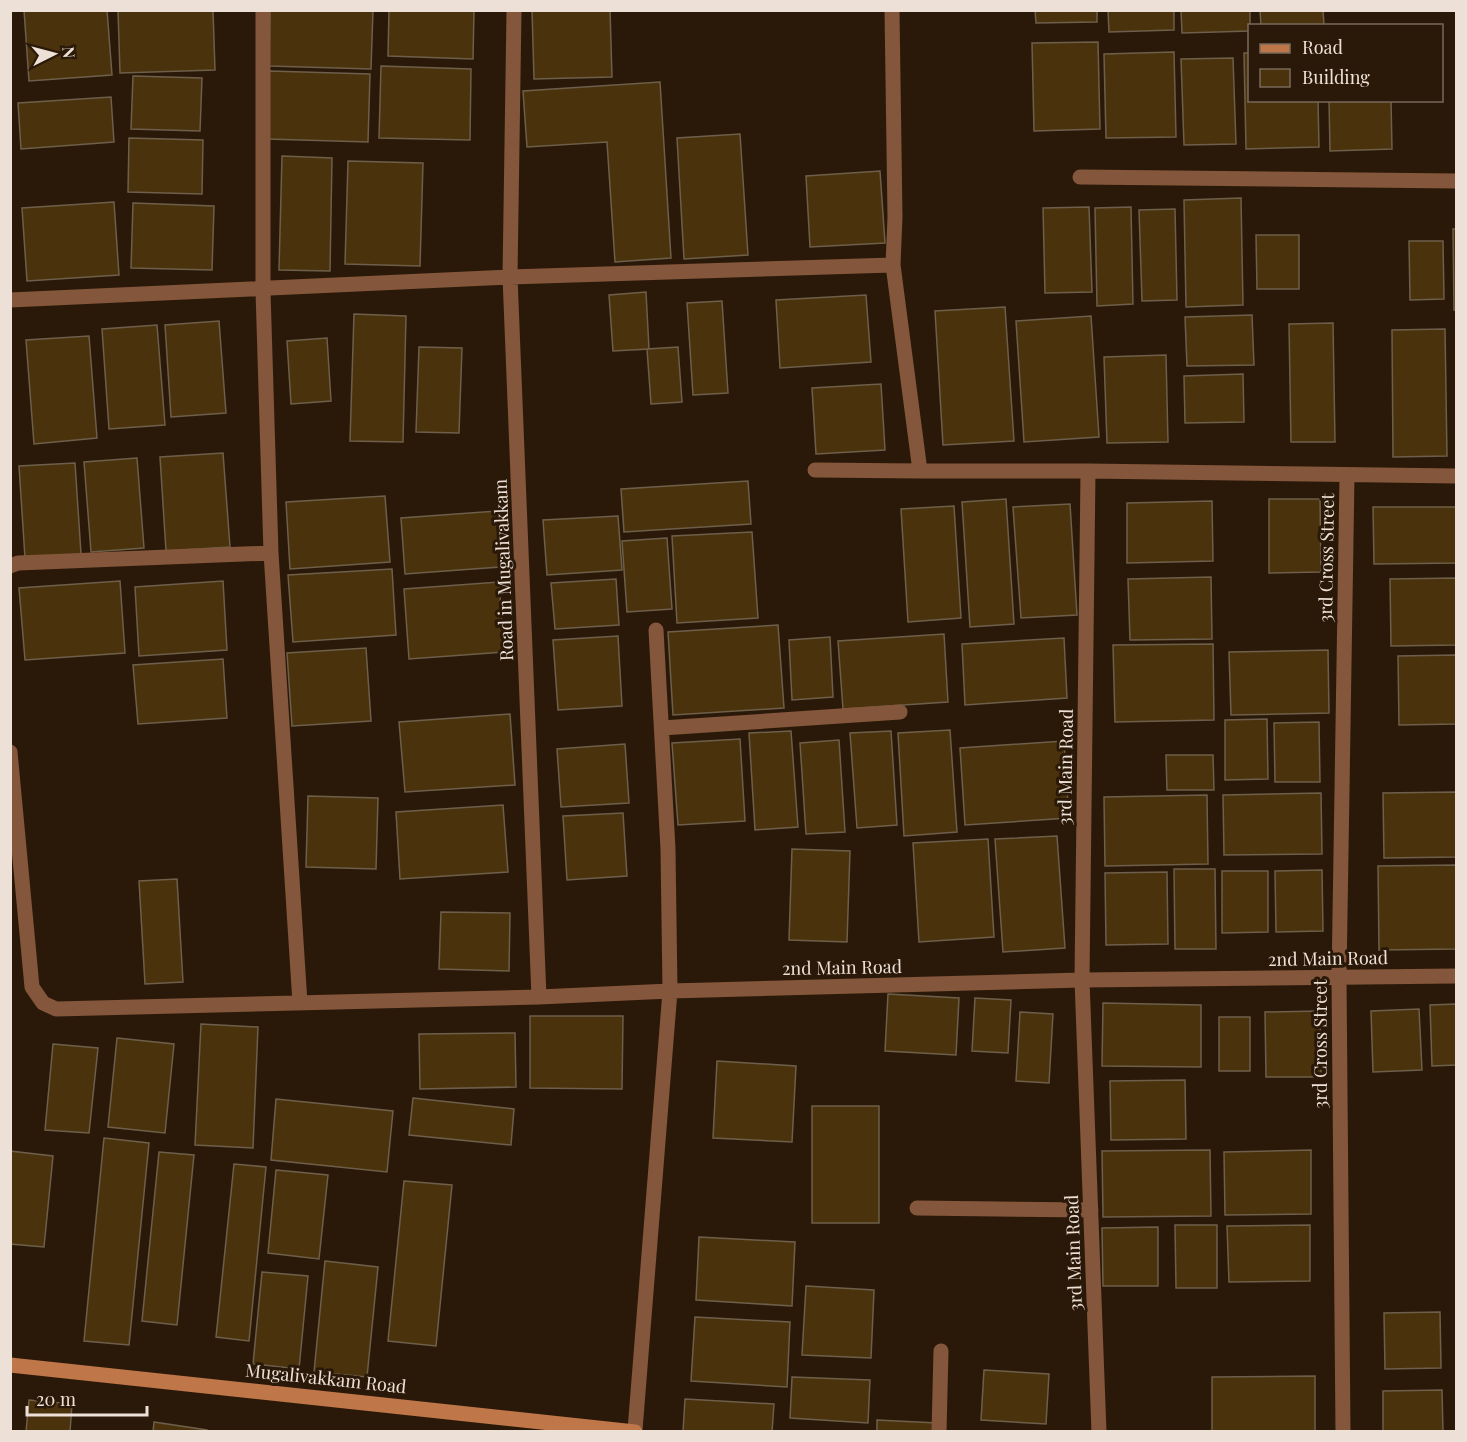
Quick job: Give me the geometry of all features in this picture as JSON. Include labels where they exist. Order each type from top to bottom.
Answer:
[{"type":"street","points":[[263,10],[262,291],[271,553],[300,1003]]},
{"type":"street","name":"Road in Mugalivakkam","points":[[514,10],[510,277],[539,997]]},
{"type":"street","points":[[892,10],[895,218],[893,265],[920,471]]},
{"type":"street","points":[[1080,177],[1456,181]]},
{"type":"street","points":[[10,300],[262,291],[510,277],[893,265]]},
{"type":"street","points":[[815,470],[1456,476]]},
{"type":"street","name":"3rd Main Road","points":[[1088,471],[1082,980],[1100,1431]]},
{"type":"street","name":"3rd Cross Street","points":[[1343,1431],[1339,978],[1347,476]]},
{"type":"street","points":[[10,566],[18,563],[271,553]]},
{"type":"street","points":[[635,1431],[670,991],[668,849],[656,630]]},
{"type":"street","points":[[662,728],[900,712]]},
{"type":"street","points":[[10,752],[32,987],[43,1003],[56,1009],[539,997],[670,991]]},
{"type":"street","name":"2nd Main Road","points":[[670,991],[1082,980],[1456,976]]},
{"type":"street","points":[[917,1208],[1092,1210]]},
{"type":"street","points":[[939,1431],[941,1350]]},
{"type":"street","name":"Mugalivakkam Road","points":[[10,1365],[635,1431]]},
{"type":"building","points":[[24,10],[107,10],[112,75],[29,81]]},
{"type":"building","points":[[118,10],[213,10],[215,70],[120,73]]},
{"type":"building","points":[[270,10],[373,10],[371,69],[269,66]]},
{"type":"building","points":[[389,10],[474,10],[473,59],[388,56]]},
{"type":"building","points":[[532,10],[610,10],[612,77],[534,79]]},
{"type":"building","points":[[1035,10],[1097,10],[1097,22],[1036,23]]},
{"type":"building","points":[[1108,10],[1174,10],[1174,30],[1109,32]]},
{"type":"building","points":[[1181,10],[1250,10],[1248,31],[1182,33]]},
{"type":"building","points":[[1260,10],[1323,10],[1324,24],[1261,24]]},
{"type":"building","points":[[1098,42],[1100,129],[1034,131],[1032,43]]},
{"type":"building","points":[[1174,52],[1176,137],[1106,138],[1104,54]]},
{"type":"building","points":[[1244,53],[1248,53],[1248,102],[1318,102],[1319,147],[1246,149]]},
{"type":"building","points":[[1233,58],[1236,144],[1184,145],[1181,59]]},
{"type":"building","points":[[381,66],[471,69],[470,140],[379,138]]},
{"type":"building","points":[[269,71],[370,74],[368,142],[267,139]]},
{"type":"building","points":[[133,76],[202,78],[200,131],[131,129]]},
{"type":"building","points":[[660,82],[671,258],[615,262],[607,142],[527,147],[523,91]]},
{"type":"building","points":[[111,97],[114,142],[21,149],[18,103]]},
{"type":"building","points":[[1329,102],[1391,102],[1392,149],[1330,151]]},
{"type":"building","points":[[740,134],[748,255],[684,259],[677,138]]},
{"type":"building","points":[[129,138],[203,140],[202,194],[128,192]]},
{"type":"building","points":[[282,156],[332,158],[330,271],[279,270]]},
{"type":"building","points":[[348,161],[423,163],[420,266],[345,264]]},
{"type":"building","points":[[880,171],[885,243],[810,247],[806,176]]},
{"type":"building","points":[[1241,198],[1243,305],[1186,307],[1184,200]]},
{"type":"building","points":[[114,202],[119,275],[27,281],[22,208]]},
{"type":"building","points":[[133,203],[214,206],[212,270],[131,268]]},
{"type":"building","points":[[1089,207],[1092,292],[1045,293],[1043,208]]},
{"type":"building","points":[[1131,207],[1133,304],[1097,306],[1095,208]]},
{"type":"building","points":[[1175,209],[1177,300],[1142,301],[1139,210]]},
{"type":"building","points":[[1453,229],[1456,229],[1456,310],[1454,310]]},
{"type":"building","points":[[1256,235],[1299,235],[1299,289],[1257,289]]},
{"type":"building","points":[[1409,241],[1443,241],[1444,299],[1410,300]]},
{"type":"building","points":[[646,292],[649,349],[613,351],[609,295]]},
{"type":"building","points":[[866,295],[871,362],[780,368],[776,300]]},
{"type":"building","points":[[722,301],[728,393],[693,395],[687,303]]},
{"type":"building","points":[[1005,307],[1014,441],[943,445],[935,311]]},
{"type":"building","points":[[354,314],[406,316],[403,442],[350,441]]},
{"type":"building","points":[[1252,315],[1254,365],[1187,366],[1185,317]]},
{"type":"building","points":[[1091,316],[1099,437],[1024,442],[1016,321]]},
{"type":"building","points":[[219,321],[226,413],[171,417],[165,325]]},
{"type":"building","points":[[1333,323],[1335,442],[1291,442],[1289,324]]},
{"type":"building","points":[[157,325],[165,425],[109,429],[102,329]]},
{"type":"building","points":[[1445,329],[1447,456],[1393,457],[1392,330]]},
{"type":"building","points":[[89,336],[97,438],[34,444],[26,340]]},
{"type":"building","points":[[327,338],[331,401],[291,404],[287,341]]},
{"type":"building","points":[[419,347],[462,348],[459,433],[416,432]]},
{"type":"building","points":[[678,347],[682,402],[651,404],[647,349]]},
{"type":"building","points":[[1166,355],[1168,442],[1107,443],[1104,357]]},
{"type":"building","points":[[1243,374],[1244,422],[1185,423],[1184,376]]},
{"type":"building","points":[[881,384],[885,450],[816,454],[812,388]]},
{"type":"building","points":[[223,453],[230,547],[166,551],[160,457]]},
{"type":"building","points":[[137,458],[144,548],[91,552],[84,462]]},
{"type":"building","points":[[75,463],[81,554],[25,558],[19,466]]},
{"type":"building","points":[[748,481],[751,524],[624,532],[621,489]]},
{"type":"building","points":[[385,496],[390,562],[290,569],[286,502]]},
{"type":"building","points":[[1006,499],[1014,624],[970,627],[962,502]]},
{"type":"building","points":[[1269,499],[1320,499],[1321,572],[1269,573]]},
{"type":"building","points":[[1212,501],[1213,561],[1127,563],[1127,503]]},
{"type":"building","points":[[1070,504],[1077,615],[1021,618],[1013,507]]},
{"type":"building","points":[[954,506],[961,618],[908,622],[901,509]]},
{"type":"building","points":[[1373,507],[1456,507],[1456,563],[1374,564]]},
{"type":"building","points":[[497,511],[500,567],[405,574],[401,518]]},
{"type":"building","points":[[618,516],[622,570],[547,575],[543,520]]},
{"type":"building","points":[[752,532],[758,618],[677,623],[672,536]]},
{"type":"building","points":[[667,538],[672,609],[627,612],[622,541]]},
{"type":"building","points":[[392,569],[396,635],[293,642],[288,575]]},
{"type":"building","points":[[1211,577],[1212,639],[1130,640],[1128,579]]},
{"type":"building","points":[[1456,578],[1456,645],[1391,646],[1390,579]]},
{"type":"building","points":[[616,579],[619,625],[555,629],[551,583]]},
{"type":"building","points":[[120,581],[125,653],[25,660],[19,588]]},
{"type":"building","points":[[223,581],[227,650],[139,656],[135,587]]},
{"type":"building","points":[[499,582],[504,652],[409,659],[404,589]]},
{"type":"building","points":[[778,625],[784,708],[673,715],[668,632]]},
{"type":"building","points":[[944,634],[948,702],[843,709],[838,641]]},
{"type":"building","points":[[618,636],[622,706],[558,710],[553,640]]},
{"type":"building","points":[[830,637],[833,697],[792,700],[789,640]]},
{"type":"building","points":[[1064,638],[1067,698],[965,705],[962,644]]},
{"type":"building","points":[[1213,644],[1214,720],[1115,722],[1113,645]]},
{"type":"building","points":[[366,648],[371,721],[292,726],[287,653]]},
{"type":"building","points":[[1328,650],[1329,713],[1231,715],[1229,652]]},
{"type":"building","points":[[1456,655],[1456,724],[1399,725],[1398,656]]},
{"type":"building","points":[[223,659],[227,718],[138,724],[133,665]]},
{"type":"building","points":[[510,714],[515,785],[405,792],[399,722]]},
{"type":"building","points":[[1267,719],[1268,779],[1225,780],[1225,720]]},
{"type":"building","points":[[1319,722],[1320,782],[1275,782],[1274,723]]},
{"type":"building","points":[[950,730],[957,832],[904,836],[898,733]]},
{"type":"building","points":[[791,731],[798,827],[755,830],[749,733]]},
{"type":"building","points":[[891,731],[897,825],[857,828],[850,733]]},
{"type":"building","points":[[740,739],[745,821],[678,825],[672,743]]},
{"type":"building","points":[[839,740],[845,832],[806,834],[800,743]]},
{"type":"building","points":[[1064,741],[1069,818],[965,825],[960,748]]},
{"type":"building","points":[[625,744],[629,803],[561,807],[557,749]]},
{"type":"building","points":[[1166,755],[1213,755],[1214,790],[1167,790]]},
{"type":"building","points":[[1456,792],[1456,857],[1384,858],[1383,793]]},
{"type":"building","points":[[1321,793],[1322,854],[1224,855],[1223,795]]},
{"type":"building","points":[[1207,795],[1208,864],[1105,866],[1104,797]]},
{"type":"building","points":[[308,796],[378,798],[376,869],[306,867]]},
{"type":"building","points":[[503,805],[508,872],[400,879],[396,812]]},
{"type":"building","points":[[623,813],[627,876],[567,880],[563,816]]},
{"type":"building","points":[[1057,836],[1065,948],[1003,952],[995,839]]},
{"type":"building","points":[[988,839],[994,937],[919,942],[913,843]]},
{"type":"building","points":[[792,849],[850,851],[847,942],[789,940]]},
{"type":"building","points":[[1456,865],[1456,949],[1379,950],[1378,866]]},
{"type":"building","points":[[1174,869],[1215,869],[1216,949],[1175,949]]},
{"type":"building","points":[[1322,870],[1323,931],[1276,932],[1275,871]]},
{"type":"building","points":[[1222,871],[1268,871],[1268,932],[1222,933]]},
{"type":"building","points":[[1167,872],[1168,944],[1106,945],[1105,873]]},
{"type":"building","points":[[177,879],[183,982],[145,984],[139,881]]},
{"type":"building","points":[[441,912],[510,913],[509,971],[439,969]]},
{"type":"building","points":[[888,994],[959,998],[956,1055],[885,1051]]},
{"type":"building","points":[[975,998],[1011,1000],[1008,1053],[972,1051]]},
{"type":"building","points":[[1103,1003],[1201,1005],[1201,1067],[1102,1066]]},
{"type":"building","points":[[1456,1004],[1456,1065],[1432,1066],[1430,1005]]},
{"type":"building","points":[[1419,1009],[1422,1070],[1373,1072],[1371,1011]]},
{"type":"building","points":[[1320,1011],[1321,1077],[1266,1077],[1265,1012]]},
{"type":"building","points":[[1020,1012],[1053,1014],[1049,1083],[1016,1081]]},
{"type":"building","points":[[530,1016],[623,1016],[622,1089],[530,1088]]},
{"type":"building","points":[[1219,1017],[1250,1017],[1250,1071],[1219,1071]]},
{"type":"building","points":[[201,1024],[258,1027],[253,1148],[195,1145]]},
{"type":"building","points":[[515,1033],[516,1087],[420,1089],[419,1034]]},
{"type":"building","points":[[117,1038],[174,1044],[165,1133],[108,1127]]},
{"type":"building","points":[[53,1044],[98,1048],[89,1133],[45,1130]]},
{"type":"building","points":[[717,1061],[796,1066],[792,1142],[713,1138]]},
{"type":"building","points":[[1185,1080],[1186,1139],[1111,1140],[1110,1081]]},
{"type":"building","points":[[413,1098],[514,1109],[511,1145],[409,1135]]},
{"type":"building","points":[[276,1099],[393,1111],[387,1172],[271,1160]]},
{"type":"building","points":[[812,1106],[879,1106],[879,1223],[812,1223]]},
{"type":"building","points":[[104,1138],[149,1143],[129,1345],[84,1341]]},
{"type":"building","points":[[1210,1150],[1211,1216],[1103,1217],[1102,1151]]},
{"type":"building","points":[[1311,1150],[1311,1214],[1225,1215],[1224,1152]]},
{"type":"building","points":[[10,1151],[53,1156],[44,1247],[10,1244]]},
{"type":"building","points":[[159,1152],[194,1155],[177,1325],[142,1321]]},
{"type":"building","points":[[234,1164],[266,1167],[249,1341],[216,1337]]},
{"type":"building","points":[[276,1170],[328,1175],[319,1259],[268,1253]]},
{"type":"building","points":[[404,1181],[452,1185],[436,1346],[388,1341]]},
{"type":"building","points":[[1175,1225],[1217,1225],[1217,1288],[1176,1288]]},
{"type":"building","points":[[1310,1225],[1310,1281],[1229,1282],[1227,1226]]},
{"type":"building","points":[[1158,1227],[1158,1286],[1103,1286],[1102,1228]]},
{"type":"building","points":[[699,1237],[795,1242],[792,1306],[696,1300]]},
{"type":"building","points":[[325,1261],[378,1267],[367,1377],[314,1372]]},
{"type":"building","points":[[262,1272],[308,1276],[299,1369],[253,1364]]},
{"type":"building","points":[[806,1286],[874,1290],[871,1358],[802,1355]]},
{"type":"building","points":[[1440,1312],[1441,1368],[1385,1369],[1384,1313]]},
{"type":"building","points":[[695,1317],[790,1322],[787,1387],[691,1381]]},
{"type":"building","points":[[984,1370],[1049,1374],[1046,1424],[981,1420]]},
{"type":"building","points":[[1315,1376],[1315,1432],[1212,1432],[1212,1377]]},
{"type":"building","points":[[792,1377],[870,1380],[868,1423],[790,1418]]},
{"type":"building","points":[[1442,1390],[1443,1432],[1383,1432],[1383,1391]]},
{"type":"building","points":[[685,1399],[774,1404],[772,1432],[683,1432]]},
{"type":"building","points":[[29,1400],[72,1404],[70,1432],[26,1432]]},
{"type":"building","points":[[877,1420],[937,1423],[936,1432],[877,1432]]},
{"type":"building","points":[[154,1422],[207,1430],[207,1432],[153,1432]]}]
